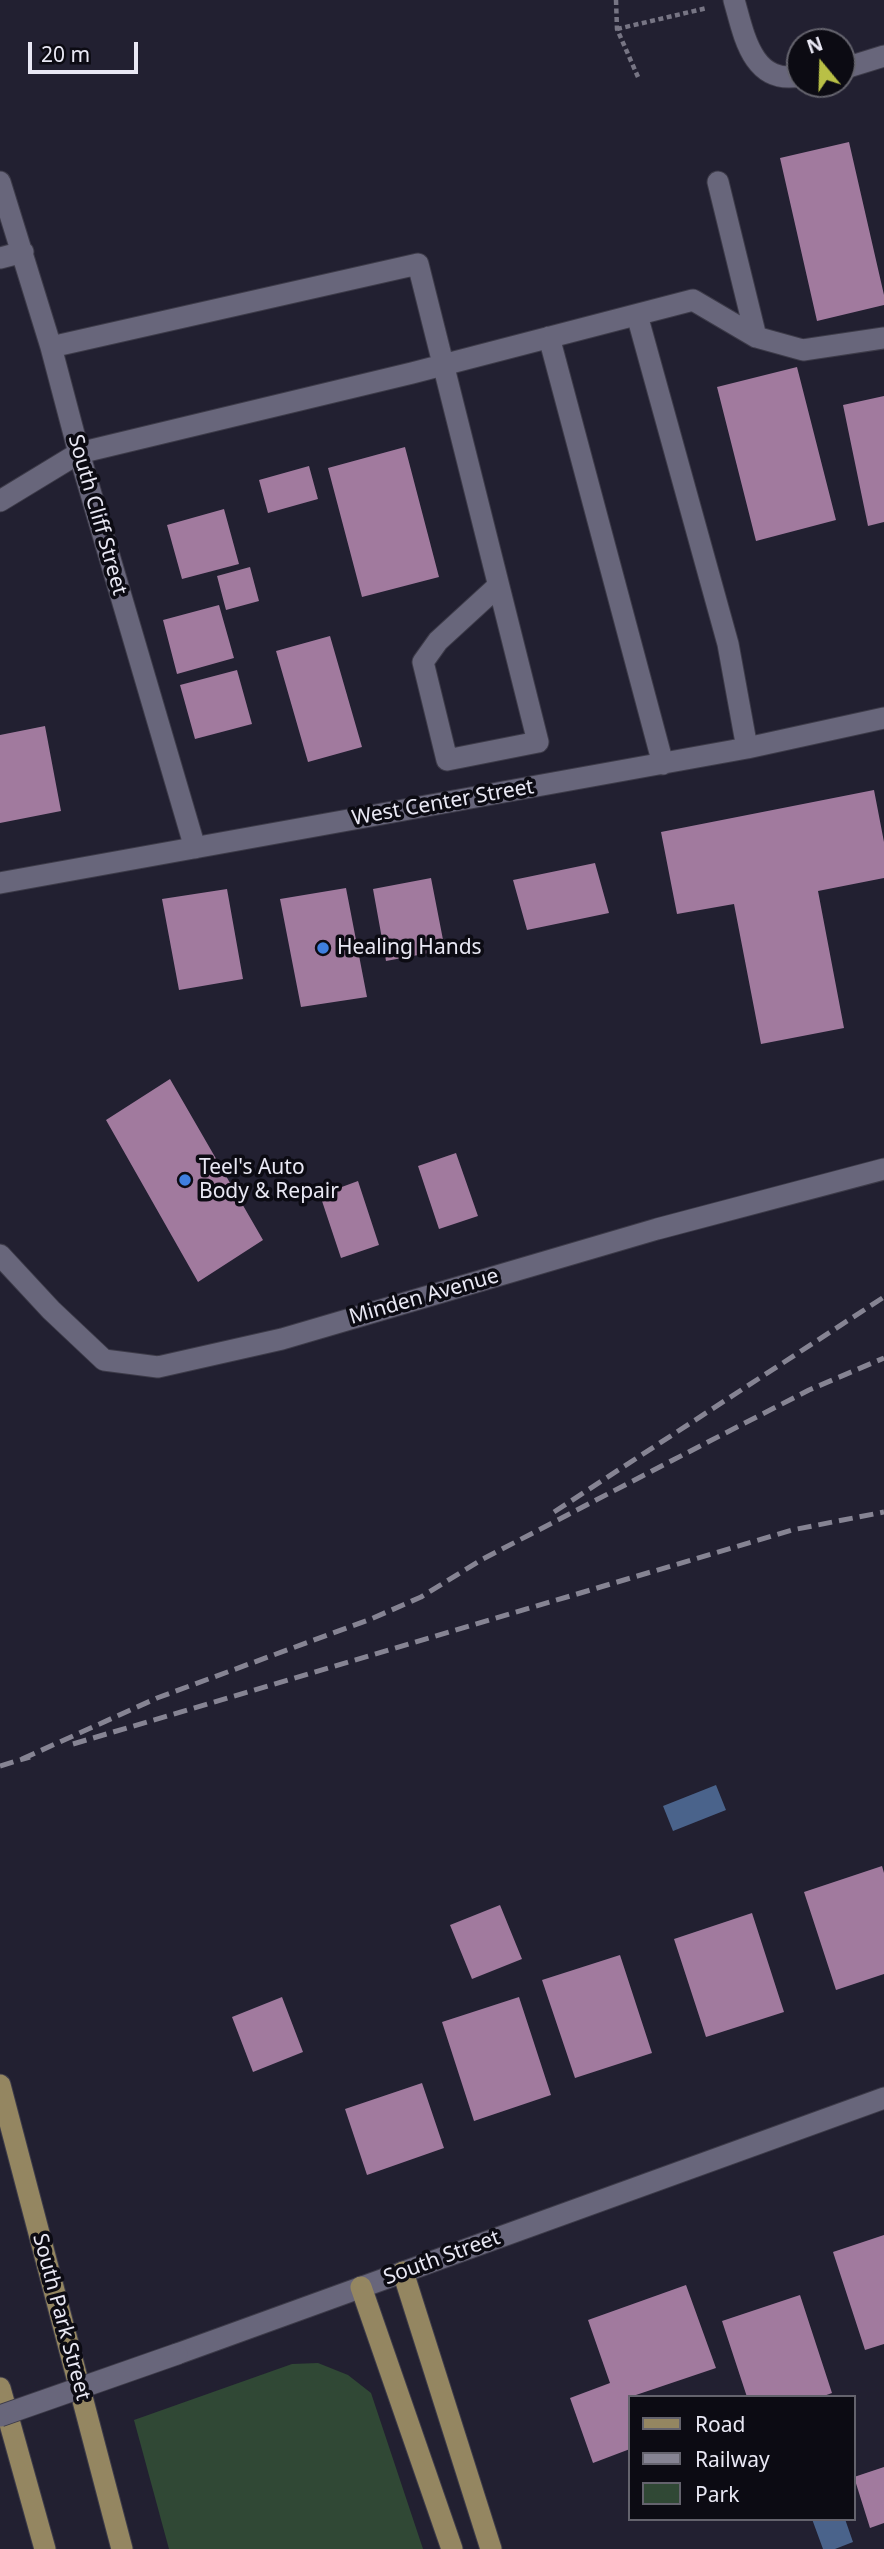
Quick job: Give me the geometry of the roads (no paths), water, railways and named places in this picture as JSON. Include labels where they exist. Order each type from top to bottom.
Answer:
[{"type":"main road","name":"South Park Street","points":[[0,2085],[122,2549]]},
{"type":"main road","points":[[403,2272],[491,2549]]},
{"type":"main road","points":[[361,2287],[453,2549]]},
{"type":"main road","points":[[0,2388],[45,2549]]},
{"type":"street","points":[[735,1],[751,55],[769,73],[786,77]]},
{"type":"street","points":[[856,64],[884,55]]},
{"type":"street","name":"South Cliff Street","points":[[0,182],[51,347],[79,453],[195,848]]},
{"type":"street","points":[[718,182],[755,337]]},
{"type":"street","points":[[0,258],[23,252]]},
{"type":"street","points":[[51,347],[418,264],[538,742],[447,760],[423,662],[438,642],[498,586]]},
{"type":"street","points":[[0,501],[79,453],[442,366],[693,300],[755,337],[803,350],[884,338]]},
{"type":"street","points":[[637,315],[728,644],[747,748]]},
{"type":"street","points":[[549,337],[663,764]]},
{"type":"street","name":"West Center Street","points":[[0,883],[663,764],[884,718]]},
{"type":"street","name":"Minden Avenue","points":[[0,1255],[51,1310],[104,1360],[158,1367],[282,1339],[657,1229],[884,1169]]},
{"type":"street","name":"South Street","points":[[0,2416],[884,2098]]},
{"type":"water","points":[[716,1785],[726,1810],[673,1831],[663,1806]]},
{"type":"water","points":[[813,2521],[846,2521],[853,2542],[835,2549],[823,2549]]},
{"type":"railway","points":[[554,1512],[884,1297]]},
{"type":"railway","points":[[22,1759],[157,1698],[371,1619],[421,1597],[481,1560],[673,1460],[809,1390],[884,1358]]},
{"type":"railway","points":[[73,1744],[792,1530],[884,1512]]},
{"type":"railway","points":[[0,1766],[30,1757]]},
{"type":"place","name":"Healing Hands","points":[[323,948]]},
{"type":"place","name":"Teel's Auto Body & Repair","points":[[185,1180]]}]
